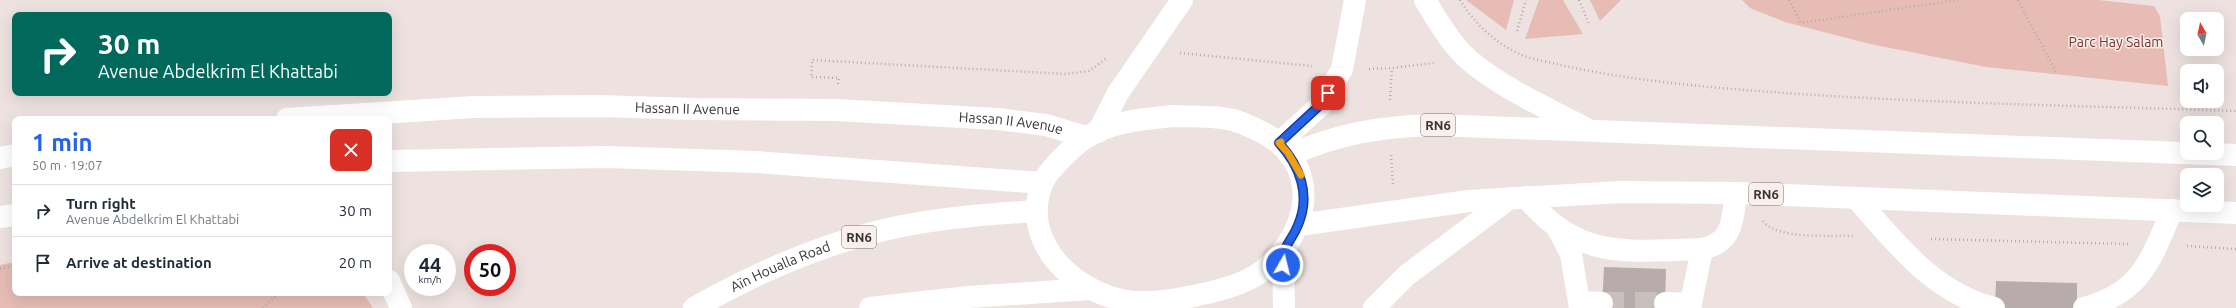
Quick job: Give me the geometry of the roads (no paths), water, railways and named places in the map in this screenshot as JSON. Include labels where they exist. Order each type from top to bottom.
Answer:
[{"type":"main road","points":[[1092,134],[1134,120],[1174,116],[1208,117],[1242,123],[1284,149],[1302,176],[1304,202],[1299,225],[1283,250],[1260,273],[1221,290],[1177,300],[1124,304],[1090,289],[1062,270],[1043,242],[1037,211],[1042,183],[1062,158],[1092,134],[1118,93],[1182,0]]},
{"type":"main road","points":[[1284,149],[1320,105],[1342,69],[1355,0]]},
{"type":"main road","points":[[1425,0],[1436,19],[1459,50],[1486,72],[1529,100],[1592,132]]},
{"type":"main road","name":"Hassan II Avenue","points":[[334,116],[474,107],[599,106],[695,109],[836,110],[998,119],[1046,125],[1092,134]]},
{"type":"main road","name":"RN6","points":[[1284,149],[1354,132],[1389,126],[1435,125],[2236,156]]},
{"type":"main road","points":[[0,158],[12,156]]},
{"type":"main road","points":[[392,161],[606,157],[764,162],[1042,183]]},
{"type":"main road","name":"RN6","points":[[1299,225],[1394,210],[1518,197],[1620,192],[1741,193],[2236,213]]},
{"type":"main road","points":[[1374,308],[1407,275],[1518,197],[1558,229],[1578,240],[1600,247],[1622,251],[1702,248],[1713,246],[1723,241],[1729,232],[1741,193]]},
{"type":"main road","points":[[1856,198],[1892,238],[1944,287],[1977,304],[1994,308]]},
{"type":"main road","points":[[2084,308],[2103,303],[2127,290],[2145,269],[2172,210]]},
{"type":"main road","name":"Aïn Houalla Road","points":[[694,308],[730,287],[800,255],[849,240],[901,226],[962,216],[1037,211]]},
{"type":"main road","points":[[0,217],[12,215]]},
{"type":"main road","points":[[1558,229],[1571,254],[1580,305],[1602,303]]},
{"type":"main road","points":[[1665,303],[1691,306],[1702,248]]},
{"type":"main road","points":[[1283,250],[1284,308]]},
{"type":"main road","points":[[392,288],[401,308]]},
{"type":"main road","points":[[870,308],[968,297],[1090,289]]},
{"type":"tunnel","points":[[1602,303],[1665,303]]},
{"type":"park label","name":"Parc Hay Salam","points":[[2116,42]]}]
